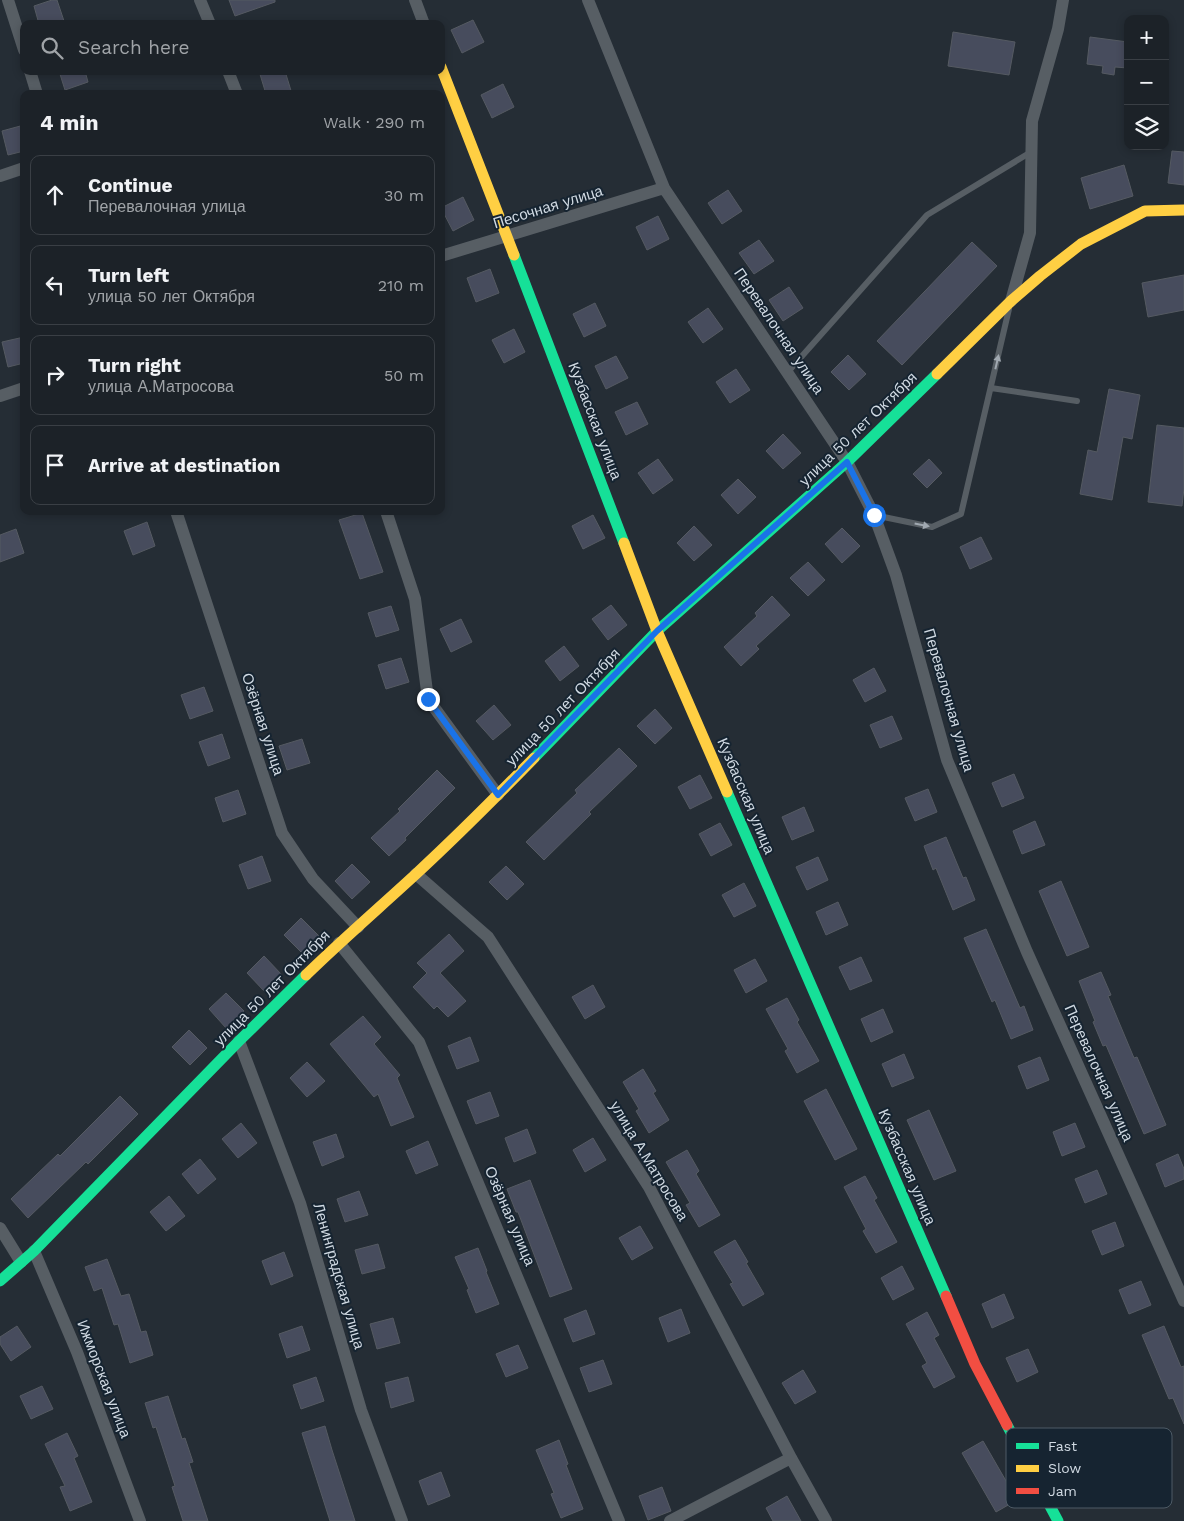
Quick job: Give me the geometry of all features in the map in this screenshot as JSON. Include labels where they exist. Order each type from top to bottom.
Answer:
[{"type":"main road","name":"Кузбасская улица","points":[[444,75],[508,236],[657,631],[975,1364],[1009,1428]]},
{"type":"main road","name":"улица 50 лет Октября","points":[[0,1281],[34,1251],[339,943],[416,874],[498,795],[657,631],[847,462],[1011,301],[1082,244],[1146,211],[1184,210]]},
{"type":"main road","name":"Кузбасская улица","points":[[1051,1508],[1058,1521]]},
{"type":"street","points":[[8,0],[20,38]]},
{"type":"street","points":[[200,0],[208,20]]},
{"type":"street","points":[[415,0],[422,20]]},
{"type":"street","name":"Перевалочная улица","points":[[588,0],[664,188],[847,462],[874,515],[896,575],[947,760],[1027,952],[1184,1301]]},
{"type":"street","points":[[1011,301],[1030,233],[1032,121],[1058,28],[1063,0]]},
{"type":"street","points":[[31,75],[36,90]]},
{"type":"street","points":[[230,75],[235,90]]},
{"type":"street","points":[[0,176],[20,169]]},
{"type":"street","name":"Песочная улица","points":[[445,255],[664,188]]},
{"type":"street","points":[[0,396],[20,389]]},
{"type":"street","name":"Озёрная улица","points":[[177,515],[282,833],[313,879],[358,927]]},
{"type":"street","points":[[387,515],[414,598],[428,699],[498,795]]},
{"type":"street","name":"улица А.Матросова","points":[[416,874],[488,937],[649,1187],[826,1521]]},
{"type":"street","name":"Озёрная улица","points":[[339,943],[419,1042],[619,1521]]},
{"type":"street","name":"Ленинградская улица","points":[[239,1042],[300,1203],[362,1410],[402,1521]]},
{"type":"street","points":[[0,1228],[21,1262]]},
{"type":"street","name":"Ижморская улица","points":[[34,1251],[77,1352],[140,1521]]},
{"type":"street","points":[[670,1521],[791,1458]]},
{"type":"lane","points":[[787,374],[927,215],[1032,152]]},
{"type":"lane","points":[[874,515],[932,526],[961,514],[1011,301]]},
{"type":"lane","points":[[990,388],[1077,401]]},
{"type":"building","points":[[57,0],[64,20],[38,20],[34,6]]},
{"type":"building","points":[[229,0],[275,0],[275,2],[235,16]]},
{"type":"building","points":[[473,20],[484,42],[462,53],[451,30]]},
{"type":"building","points":[[953,32],[1015,42],[1009,75],[948,66]]},
{"type":"building","points":[[1090,37],[1124,41],[1124,68],[1115,67],[1114,75],[1102,73],[1103,66],[1087,64]]},
{"type":"building","points":[[60,75],[86,75],[88,82],[65,90]]},
{"type":"building","points":[[260,75],[286,75],[291,90],[265,90]]},
{"type":"building","points":[[503,84],[514,107],[492,118],[481,95]]},
{"type":"building","points":[[20,126],[20,152],[8,155],[2,131]]},
{"type":"building","points":[[1172,151],[1184,152],[1184,185],[1168,183]]},
{"type":"building","points":[[1124,165],[1133,196],[1090,209],[1081,178]]},
{"type":"building","points":[[728,190],[742,211],[722,224],[708,203]]},
{"type":"building","points":[[463,197],[474,220],[453,231],[445,216],[445,206]]},
{"type":"building","points":[[658,216],[669,239],[647,250],[636,227]]},
{"type":"building","points":[[759,240],[774,261],[754,274],[739,253]]},
{"type":"building","points":[[972,242],[997,266],[902,365],[877,341]]},
{"type":"building","points":[[490,269],[499,293],[476,302],[467,278]]},
{"type":"building","points":[[1184,275],[1184,310],[1148,317],[1142,283]]},
{"type":"building","points":[[789,287],[803,308],[783,321],[769,300]]},
{"type":"building","points":[[595,303],[606,326],[584,337],[573,314]]},
{"type":"building","points":[[708,308],[723,329],[703,343],[688,322]]},
{"type":"building","points":[[514,329],[525,352],[504,363],[492,340]]},
{"type":"building","points":[[20,338],[20,364],[8,367],[2,342]]},
{"type":"building","points":[[848,355],[866,374],[849,390],[831,372]]},
{"type":"building","points":[[616,356],[628,378],[606,389],[595,366]]},
{"type":"building","points":[[736,369],[750,390],[730,403],[716,382]]},
{"type":"building","points":[[1109,389],[1140,395],[1132,439],[1123,437],[1112,500],[1080,494],[1088,450],[1097,452]]},
{"type":"building","points":[[637,402],[648,424],[626,435],[615,412]]},
{"type":"building","points":[[1157,425],[1184,428],[1184,488],[1182,506],[1148,502]]},
{"type":"building","points":[[783,434],[801,453],[783,469],[766,451]]},
{"type":"building","points":[[658,459],[673,480],[653,494],[638,473]]},
{"type":"building","points":[[929,459],[942,473],[927,488],[913,474]]},
{"type":"building","points":[[738,479],[756,497],[738,514],[721,495]]},
{"type":"building","points":[[355,515],[363,515],[383,572],[360,579],[339,520]]},
{"type":"building","points":[[593,515],[605,538],[583,549],[572,526]]},
{"type":"building","points":[[147,522],[155,546],[133,555],[124,531]]},
{"type":"building","points":[[694,526],[712,545],[694,561],[677,543]]},
{"type":"building","points":[[842,528],[860,546],[842,563],[825,544]]},
{"type":"building","points":[[16,529],[24,553],[0,562],[0,535]]},
{"type":"building","points":[[981,537],[992,559],[970,569],[960,547]]},
{"type":"building","points":[[808,562],[825,580],[808,596],[790,578]]},
{"type":"building","points":[[772,596],[790,615],[756,646],[759,649],[741,666],[724,647],[757,616],[755,613]]},
{"type":"building","points":[[611,605],[627,625],[608,640],[592,619]]},
{"type":"building","points":[[391,606],[399,630],[376,637],[368,613]]},
{"type":"building","points":[[461,619],[472,642],[451,652],[440,629]]},
{"type":"building","points":[[564,646],[579,666],[560,681],[545,661]]},
{"type":"building","points":[[401,658],[409,682],[386,689],[378,665]]},
{"type":"building","points":[[874,668],[886,691],[865,702],[853,680]]},
{"type":"building","points":[[204,687],[213,711],[190,719],[181,695]]},
{"type":"building","points":[[494,705],[511,725],[493,740],[476,721]]},
{"type":"building","points":[[655,709],[672,728],[655,744],[637,726]]},
{"type":"building","points":[[892,716],[902,739],[880,748],[870,725]]},
{"type":"building","points":[[222,734],[230,758],[208,766],[199,742]]},
{"type":"building","points":[[302,739],[310,763],[287,770],[279,746]]},
{"type":"building","points":[[619,748],[637,766],[589,812],[591,814],[544,860],[526,842],[577,793],[575,790]]},
{"type":"building","points":[[437,770],[455,788],[389,856],[371,838],[400,811],[398,809]]},
{"type":"building","points":[[1014,774],[1024,798],[1002,807],[992,783]]},
{"type":"building","points":[[700,775],[712,798],[690,809],[678,787]]},
{"type":"building","points":[[928,789],[937,812],[915,821],[905,798]]},
{"type":"building","points":[[238,790],[246,814],[223,822],[215,798]]},
{"type":"building","points":[[804,807],[814,831],[792,840],[782,817]]},
{"type":"building","points":[[1035,821],[1045,845],[1022,854],[1013,831]]},
{"type":"building","points":[[720,823],[732,845],[711,856],[699,834]]},
{"type":"building","points":[[946,837],[963,878],[966,877],[975,900],[953,910],[936,868],[933,870],[924,846]]},
{"type":"building","points":[[262,856],[271,881],[248,889],[239,865]]},
{"type":"building","points":[[818,857],[828,880],[807,890],[796,867]]},
{"type":"building","points":[[352,864],[370,882],[352,899],[335,881]]},
{"type":"building","points":[[506,866],[524,884],[507,900],[489,882]]},
{"type":"building","points":[[1061,881],[1089,947],[1067,956],[1039,891]]},
{"type":"building","points":[[744,883],[756,906],[734,917],[722,895]]},
{"type":"building","points":[[838,902],[848,925],[826,935],[816,912]]},
{"type":"building","points":[[301,918],[319,936],[302,953],[284,935]]},
{"type":"building","points":[[986,929],[1020,1008],[1024,1006],[1033,1030],[1011,1039],[995,1000],[992,1002],[964,938]]},
{"type":"building","points":[[449,934],[464,951],[440,973],[466,1001],[448,1017],[437,1006],[434,1009],[413,987],[427,973],[417,963]]},
{"type":"building","points":[[264,956],[282,975],[265,992],[247,973]]},
{"type":"building","points":[[861,957],[872,981],[850,990],[839,967]]},
{"type":"building","points":[[755,959],[767,981],[746,993],[734,970]]},
{"type":"building","points":[[1101,972],[1111,995],[1108,996],[1134,1058],[1137,1057],[1166,1125],[1144,1134],[1106,1045],[1103,1046],[1079,981]]},
{"type":"building","points":[[593,985],[605,1007],[585,1019],[572,997]]},
{"type":"building","points":[[226,993],[244,1011],[226,1028],[209,1009]]},
{"type":"building","points":[[787,998],[799,1020],[797,1022],[819,1061],[797,1073],[785,1051],[788,1049],[766,1009]]},
{"type":"building","points":[[883,1009],[893,1032],[871,1042],[861,1019]]},
{"type":"building","points":[[363,1016],[381,1037],[374,1044],[400,1075],[397,1078],[414,1117],[391,1126],[378,1094],[374,1097],[330,1044]]},
{"type":"building","points":[[189,1030],[207,1048],[190,1065],[172,1047]]},
{"type":"building","points":[[470,1037],[479,1061],[457,1069],[448,1046]]},
{"type":"building","points":[[904,1054],[914,1078],[892,1087],[882,1064]]},
{"type":"building","points":[[1040,1057],[1049,1080],[1027,1089],[1018,1066]]},
{"type":"building","points":[[307,1062],[325,1081],[307,1097],[290,1078]]},
{"type":"building","points":[[643,1069],[656,1091],[653,1093],[669,1120],[649,1133],[636,1111],[639,1109],[623,1082]]},
{"type":"building","points":[[826,1089],[857,1149],[835,1160],[804,1101]]},
{"type":"building","points":[[490,1092],[499,1116],[476,1124],[467,1101]]},
{"type":"building","points":[[120,1096],[138,1114],[88,1164],[86,1162],[28,1218],[11,1199],[58,1154],[60,1156]]},
{"type":"building","points":[[929,1110],[956,1171],[934,1180],[907,1120]]},
{"type":"building","points":[[241,1123],[257,1143],[238,1158],[222,1139]]},
{"type":"building","points":[[1075,1123],[1085,1147],[1062,1156],[1053,1132]]},
{"type":"building","points":[[527,1129],[536,1153],[514,1162],[505,1138]]},
{"type":"building","points":[[336,1134],[344,1157],[322,1166],[313,1142]]},
{"type":"building","points":[[593,1138],[606,1160],[585,1172],[573,1150]]},
{"type":"building","points":[[428,1141],[438,1165],[416,1174],[406,1151]]},
{"type":"building","points":[[687,1150],[699,1171],[696,1174],[720,1215],[699,1227],[686,1205],[690,1203],[666,1162]]},
{"type":"building","points":[[1178,1154],[1184,1169],[1184,1179],[1165,1187],[1156,1164]]},
{"type":"building","points":[[200,1159],[216,1179],[198,1194],[182,1174]]},
{"type":"building","points":[[1097,1170],[1107,1194],[1085,1203],[1075,1179]]},
{"type":"building","points":[[865,1176],[877,1198],[874,1200],[897,1242],[876,1253],[863,1231],[866,1229],[844,1187]]},
{"type":"building","points":[[530,1180],[572,1289],[550,1297],[518,1212],[516,1212],[507,1189]]},
{"type":"building","points":[[359,1191],[368,1215],[345,1222],[337,1199]]},
{"type":"building","points":[[169,1196],[185,1216],[166,1231],[150,1212]]},
{"type":"building","points":[[1115,1222],[1124,1246],[1102,1255],[1092,1231]]},
{"type":"building","points":[[640,1226],[653,1248],[632,1260],[619,1238]]},
{"type":"building","points":[[735,1240],[764,1294],[743,1306],[730,1284],[733,1283],[714,1252]]},
{"type":"building","points":[[378,1244],[385,1268],[362,1274],[355,1250]]},
{"type":"building","points":[[478,1248],[499,1304],[476,1313],[467,1290],[469,1289],[455,1257]]},
{"type":"building","points":[[284,1252],[293,1276],[271,1285],[262,1261]]},
{"type":"building","points":[[107,1259],[121,1296],[129,1294],[141,1332],[146,1331],[153,1355],[130,1363],[118,1324],[114,1325],[102,1288],[94,1291],[85,1267]]},
{"type":"building","points":[[902,1266],[914,1289],[893,1300],[881,1278]]},
{"type":"building","points":[[1141,1281],[1151,1305],[1129,1314],[1119,1290]]},
{"type":"building","points":[[1004,1294],[1014,1318],[992,1328],[982,1304]]},
{"type":"building","points":[[681,1309],[690,1333],[668,1342],[659,1318]]},
{"type":"building","points":[[586,1310],[595,1334],[573,1342],[564,1319]]},
{"type":"building","points":[[927,1312],[939,1335],[934,1338],[955,1377],[934,1388],[922,1366],[927,1363],[906,1324]]},
{"type":"building","points":[[393,1318],[400,1343],[377,1349],[370,1324]]},
{"type":"building","points":[[17,1326],[31,1347],[11,1361],[0,1344],[0,1337]]},
{"type":"building","points":[[302,1326],[310,1350],[287,1358],[279,1334]]},
{"type":"building","points":[[1164,1326],[1181,1367],[1184,1366],[1184,1424],[1173,1398],[1169,1399],[1142,1335]]},
{"type":"building","points":[[518,1345],[528,1368],[506,1377],[496,1354]]},
{"type":"building","points":[[1028,1349],[1038,1372],[1017,1382],[1006,1358]]},
{"type":"building","points":[[603,1360],[612,1384],[589,1392],[580,1368]]},
{"type":"building","points":[[803,1370],[816,1392],[795,1404],[782,1383]]},
{"type":"building","points":[[316,1377],[324,1401],[301,1409],[293,1385]]},
{"type":"building","points":[[408,1377],[414,1401],[391,1408],[385,1383]]},
{"type":"building","points":[[42,1386],[53,1409],[31,1419],[20,1396]]},
{"type":"building","points":[[168,1396],[182,1439],[185,1438],[193,1462],[189,1463],[208,1521],[183,1521],[172,1487],[175,1486],[156,1427],[153,1428],[145,1403]]},
{"type":"building","points":[[325,1426],[355,1521],[330,1521],[302,1433]]},
{"type":"building","points":[[67,1433],[78,1456],[74,1458],[92,1502],[70,1511],[60,1487],[65,1486],[45,1444]]},
{"type":"building","points":[[559,1440],[568,1464],[566,1465],[583,1509],[561,1518],[551,1494],[554,1493],[536,1450]]},
{"type":"building","points":[[983,1441],[1006,1481],[1006,1506],[996,1512],[962,1453]]},
{"type":"building","points":[[441,1472],[450,1496],[428,1505],[419,1481]]},
{"type":"building","points":[[662,1487],[671,1511],[648,1520],[639,1496]]},
{"type":"building","points":[[787,1496],[801,1521],[773,1521],[766,1508]]},
{"type":"traffic: fast","points":[[514,255],[624,543]]},
{"type":"traffic: fast","points":[[534,758],[657,631],[847,462],[937,374]]},
{"type":"traffic: fast","points":[[727,792],[946,1296]]},
{"type":"traffic: fast","points":[[0,1281],[34,1251],[306,975]]},
{"type":"traffic: fast","points":[[1051,1508],[1058,1521]]},
{"type":"traffic: slow","points":[[444,75],[514,255]]},
{"type":"traffic: slow","points":[[937,374],[1011,301],[1081,244],[1145,211],[1184,210]]},
{"type":"traffic: slow","points":[[624,543],[657,631],[727,792]]},
{"type":"traffic: slow","points":[[306,975],[446,846],[534,758]]},
{"type":"traffic: jam","points":[[946,1296],[975,1364],[1007,1425]]},
{"type":"route","points":[[428,699],[498,795],[657,631],[847,462],[874,515]]}]
